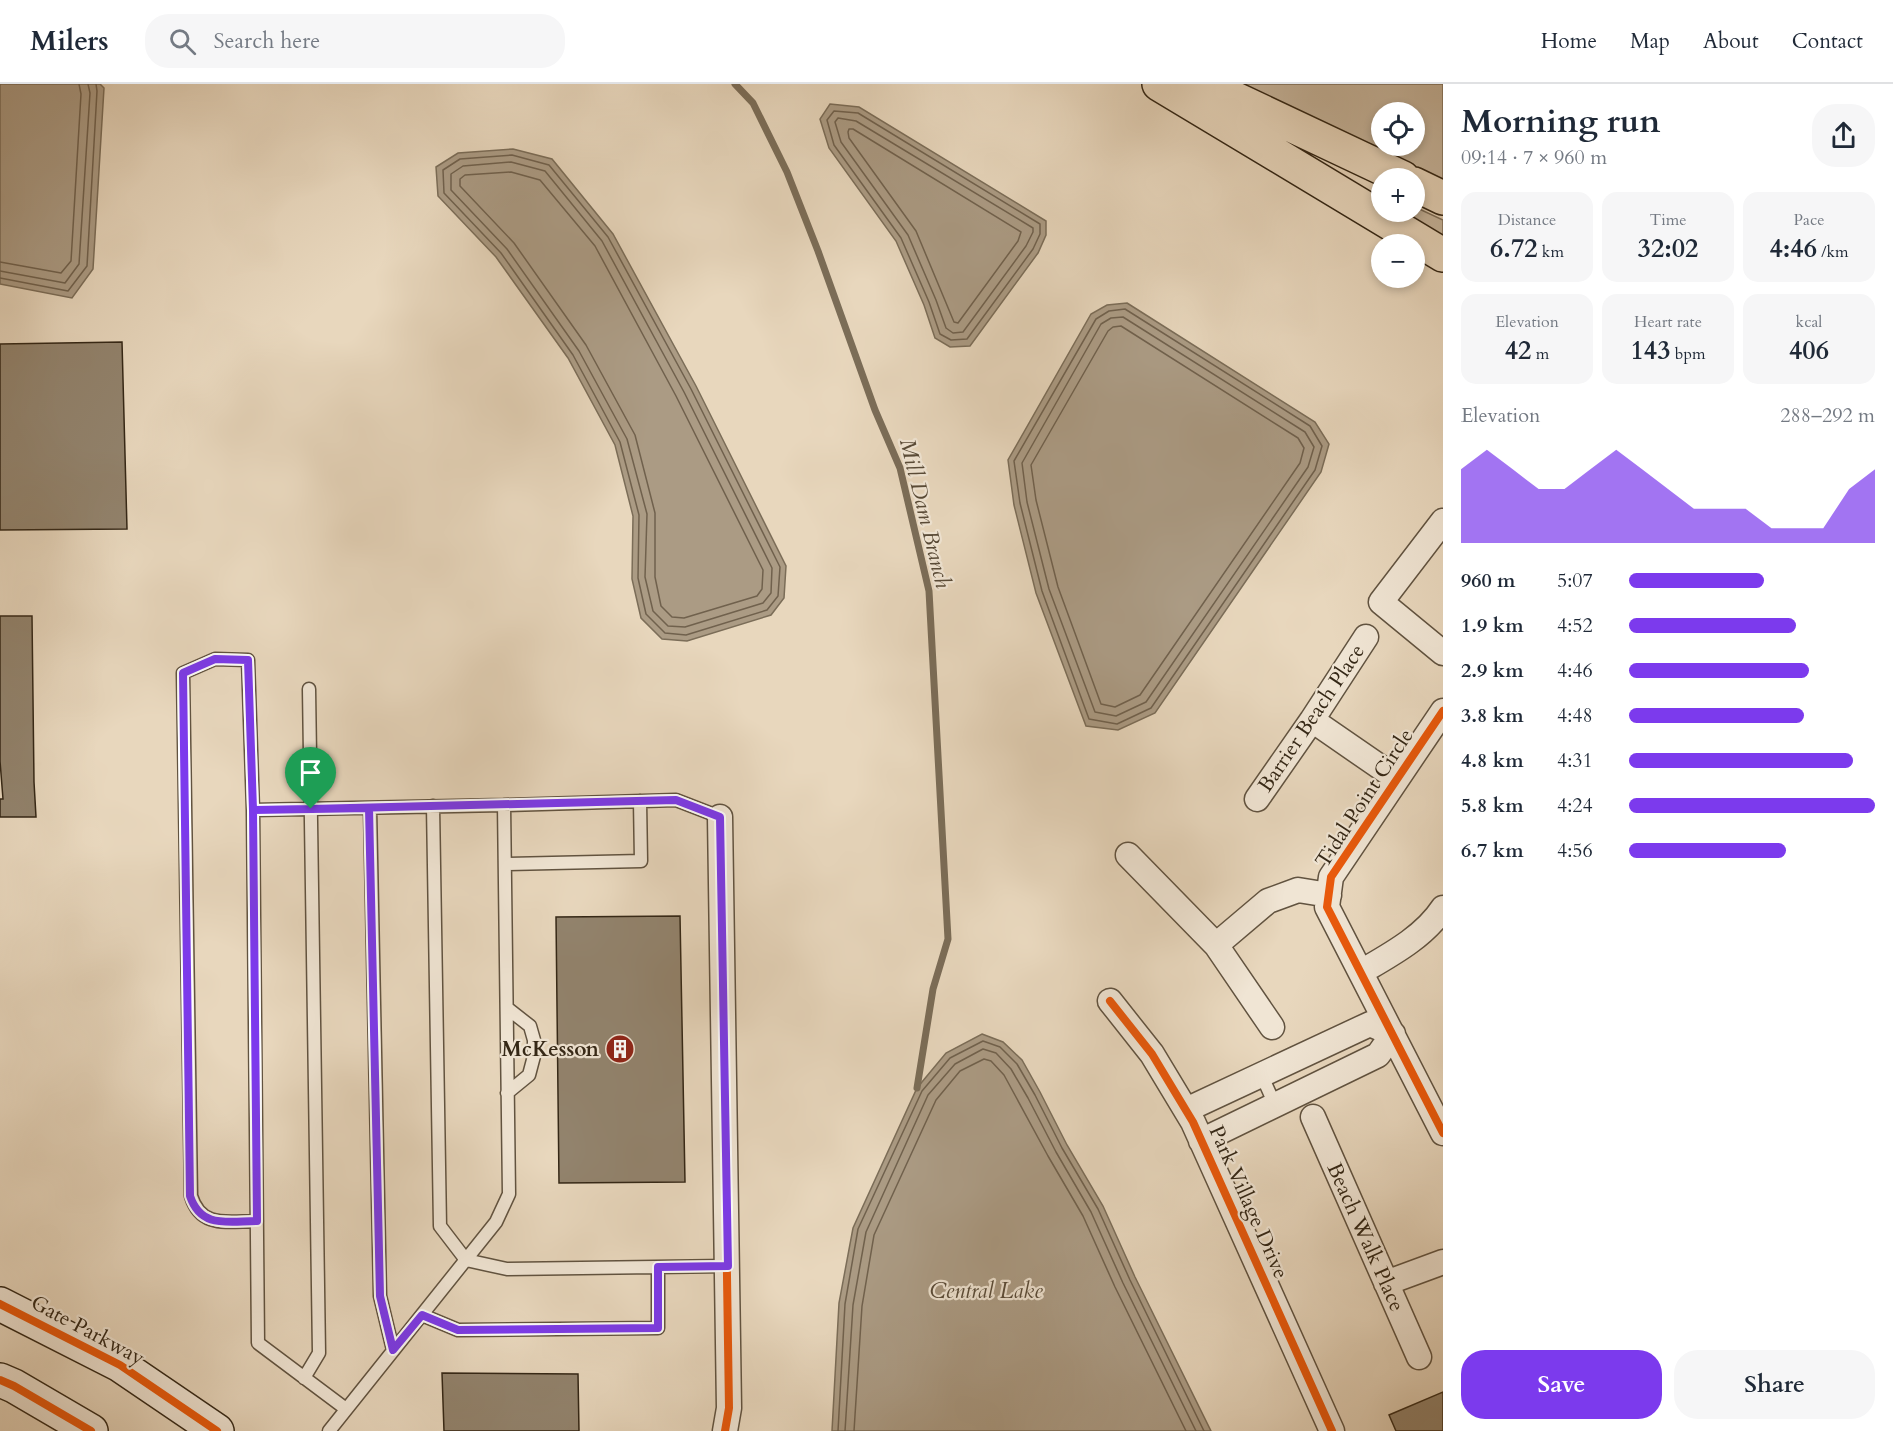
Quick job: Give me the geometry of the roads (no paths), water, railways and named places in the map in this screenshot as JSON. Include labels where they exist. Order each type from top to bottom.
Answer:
[{"type":"highway","points":[[1159,84],[1443,255]]},
{"type":"highway","points":[[1204,84],[1382,168]]},
{"type":"highway","points":[[1425,189],[1443,198]]},
{"type":"main road","name":"Gate Parkway","points":[[0,1304],[120,1365],[217,1431]]},
{"type":"main road","points":[[0,1380],[91,1431]]},
{"type":"street","points":[[1443,520],[1382,602],[1443,653]]},
{"type":"street","name":"Barrier Beach Place","points":[[1257,799],[1366,637]]},
{"type":"street","name":"Tidal Point Circle","points":[[1442,1128],[1327,907],[1331,877],[1443,711]]},
{"type":"street","points":[[1312,720],[1396,778]]},
{"type":"street","points":[[720,817],[728,1266],[729,1408],[725,1431]]},
{"type":"street","points":[[1128,855],[1216,945],[1272,1027]]},
{"type":"street","points":[[1216,945],[1268,901],[1298,890],[1329,894]]},
{"type":"street","points":[[1361,972],[1400,950],[1438,916],[1443,908]]},
{"type":"street","name":"Park Village Drive","points":[[1110,1001],[1152,1054],[1186,1110],[1332,1431]]},
{"type":"street","points":[[1186,1110],[1370,1024],[1393,1034],[1378,1055],[1201,1141]]},
{"type":"street","name":"Beach Walk Place","points":[[1313,1117],[1419,1357]]},
{"type":"street","points":[[1386,1283],[1443,1262]]},
{"type":"lane","points":[[257,1221],[213,1221],[203,1217],[194,1208],[190,1196],[183,673],[215,659],[248,660],[253,810],[257,1221],[258,1343],[346,1409]]},
{"type":"lane","points":[[304,1378],[319,1353],[309,689]]},
{"type":"lane","points":[[253,810],[676,800],[720,817]]},
{"type":"lane","points":[[505,864],[641,861],[640,801]]},
{"type":"lane","points":[[329,1431],[496,1222],[509,1194],[504,805]]},
{"type":"lane","points":[[432,806],[440,1226],[466,1260],[507,1269],[728,1266]]},
{"type":"lane","points":[[369,808],[380,1296],[393,1350]]},
{"type":"lane","points":[[507,1008],[530,1026],[534,1040],[534,1056],[530,1075],[507,1093]]},
{"type":"lane","points":[[1262,1076],[1275,1105]]},
{"type":"lane","points":[[422,1315],[458,1330],[658,1328],[658,1267]]},
{"type":"water","points":[[0,84],[100,84],[104,88],[93,269],[72,298],[0,284]]},
{"type":"water","points":[[830,104],[859,107],[1046,221],[1046,235],[1038,253],[970,346],[950,347],[935,338],[924,305],[896,241],[829,148],[820,119]]},
{"type":"water","points":[[513,149],[552,159],[613,234],[696,386],[786,566],[784,598],[771,615],[687,641],[662,639],[641,618],[632,579],[633,516],[615,445],[568,358],[496,257],[438,196],[436,167],[458,153]]},
{"type":"water","points":[[1127,303],[1315,422],[1329,444],[1321,472],[1155,713],[1118,730],[1086,726],[1036,593],[1014,505],[1008,460],[1091,314],[1107,305]]},
{"type":"water","name":"Central Lake","points":[[982,1034],[1003,1042],[1022,1060],[1067,1145],[1103,1206],[1135,1277],[1211,1431],[832,1431],[839,1303],[853,1228],[917,1088],[946,1053]]},
{"type":"waterway","name":"Mill Dam Branch","points":[[735,84],[753,103],[787,172],[818,251],[875,410],[900,468],[929,591],[948,939],[933,989],[917,1088]]},
{"type":"place","name":"McKesson","points":[[620,1049]]}]
